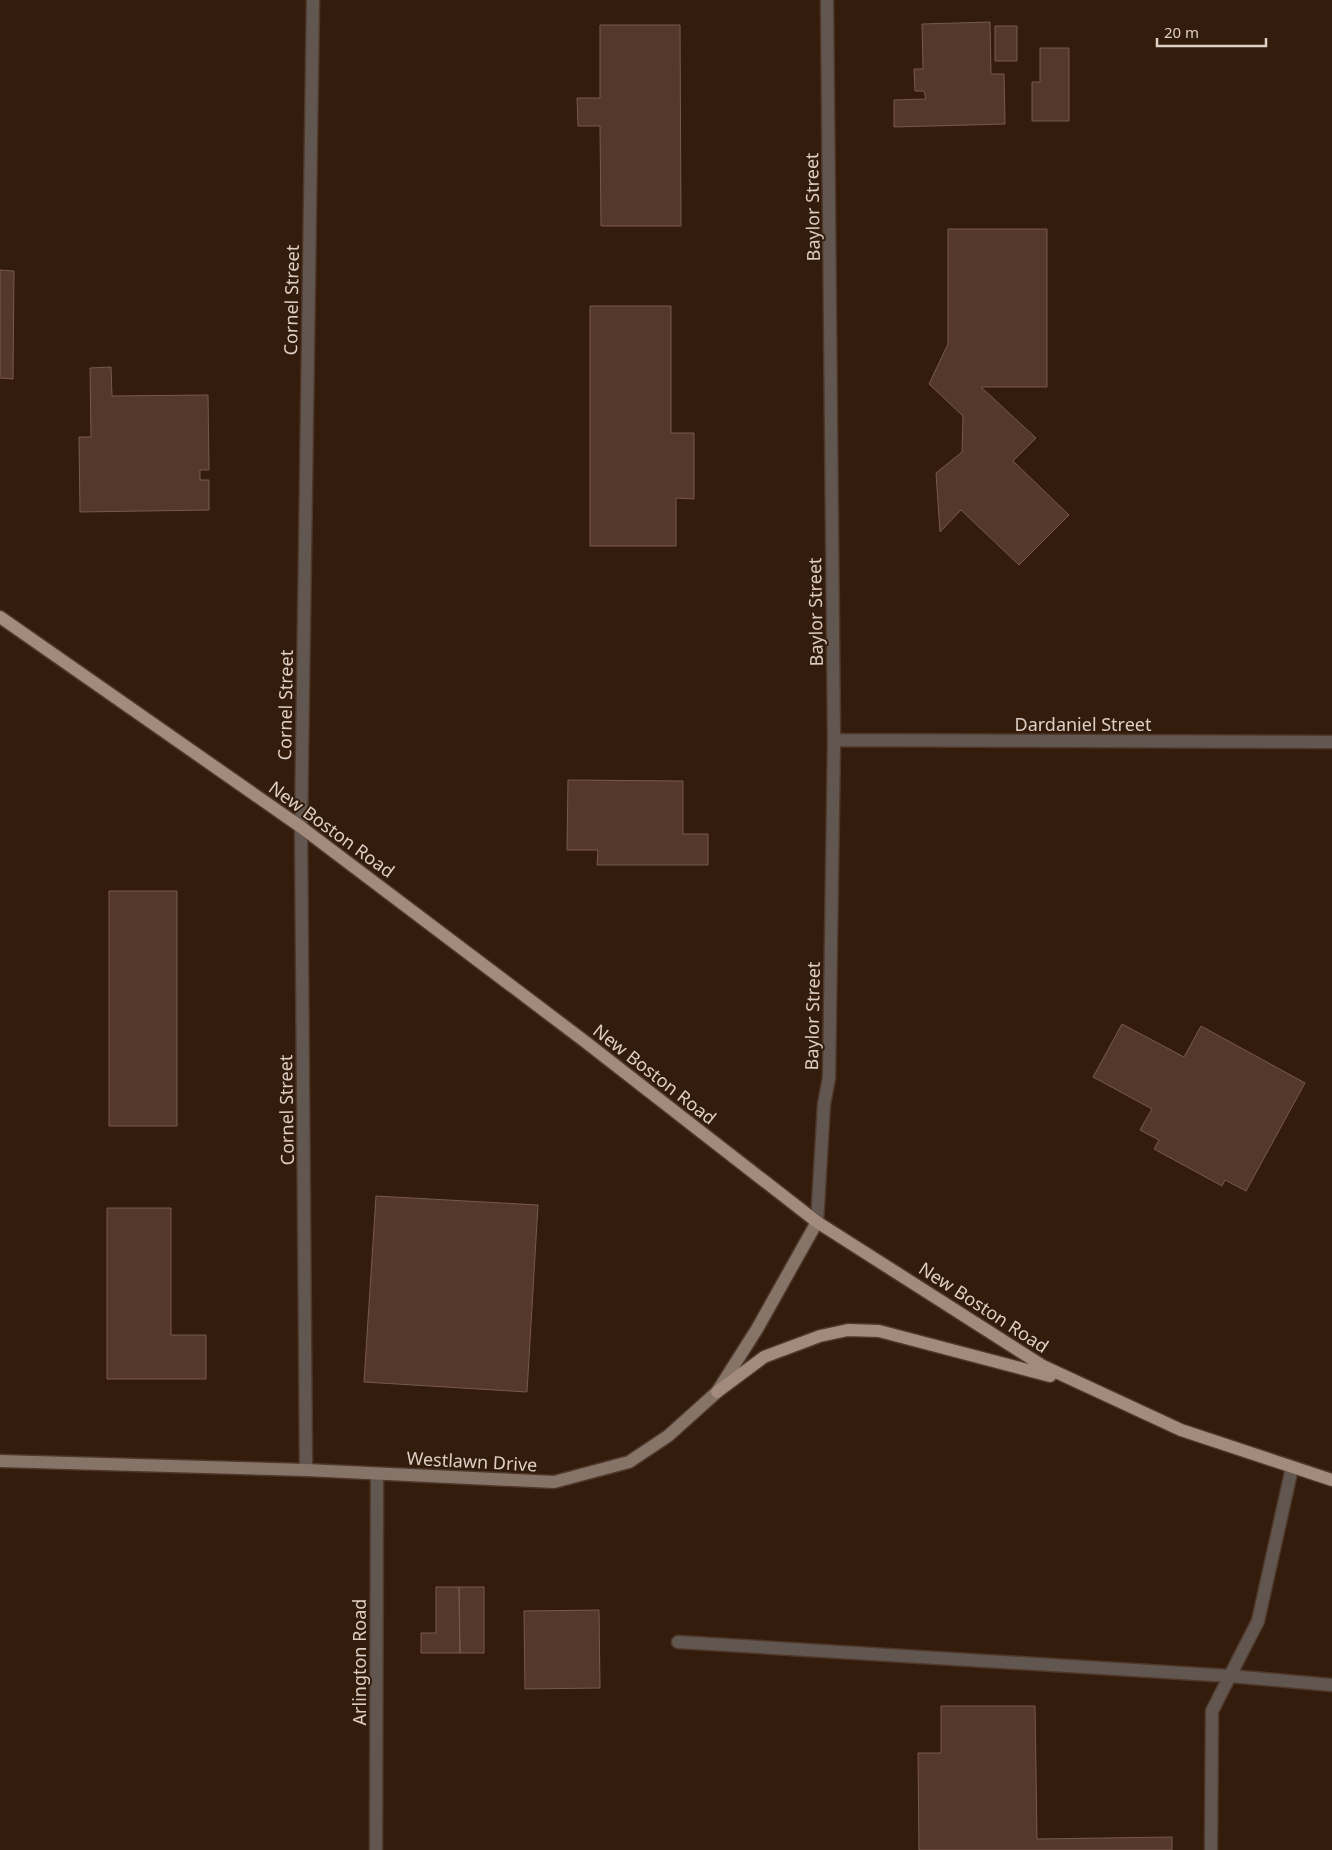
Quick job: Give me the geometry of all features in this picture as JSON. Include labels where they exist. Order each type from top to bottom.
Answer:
[{"type":"main road","name":"New Boston Road","points":[[0,617],[301,827],[583,1040],[818,1222],[1043,1366],[1181,1430],[1332,1480]]},
{"type":"main road","name":"Westlawn Drive","points":[[0,1461],[306,1470],[554,1482],[629,1462],[668,1436],[717,1392],[757,1329],[818,1222]]},
{"type":"main road","points":[[717,1392],[764,1357],[820,1336],[848,1330],[879,1331],[1078,1383]]},
{"type":"street","name":"Cornel Street","points":[[306,1470],[301,827],[312,0]]},
{"type":"street","name":"Baylor Street","points":[[818,1222],[824,1104],[829,1078],[834,740],[827,0]]},
{"type":"street","name":"Dardaniel Street","points":[[834,740],[1332,742]]},
{"type":"street","points":[[1211,1850],[1212,1711],[1258,1621],[1292,1468]]},
{"type":"street","name":"Arlington Road","points":[[376,1850],[377,1474]]},
{"type":"street","points":[[678,1642],[1230,1676],[1332,1685]]},
{"type":"building","points":[[990,22],[991,74],[1004,74],[1005,124],[894,127],[894,100],[926,99],[924,91],[915,91],[914,69],[923,69],[922,24]]},
{"type":"building","points":[[600,25],[680,25],[681,226],[601,226],[600,126],[578,126],[577,98],[600,98]]},
{"type":"building","points":[[995,26],[1017,26],[1017,61],[995,61]]},
{"type":"building","points":[[1040,48],[1069,48],[1069,121],[1032,121],[1032,82],[1040,82]]},
{"type":"building","points":[[948,229],[1047,229],[1047,387],[981,387],[1036,438],[1013,461],[1069,515],[1019,565],[961,510],[940,532],[936,473],[962,452],[963,416],[929,384],[948,344]]},
{"type":"building","points":[[0,270],[14,271],[13,379],[0,378]]},
{"type":"building","points":[[590,306],[671,306],[671,433],[694,433],[694,499],[676,498],[676,546],[590,546]]},
{"type":"building","points":[[111,367],[112,396],[208,395],[209,470],[200,470],[200,480],[209,480],[209,510],[80,512],[79,437],[91,437],[90,368]]},
{"type":"building","points":[[568,780],[683,781],[683,834],[708,834],[708,865],[597,865],[598,850],[567,850]]},
{"type":"building","points":[[109,891],[177,891],[177,1126],[109,1126]]},
{"type":"building","points":[[1122,1024],[1184,1057],[1201,1026],[1305,1083],[1246,1191],[1225,1180],[1222,1186],[1154,1149],[1159,1140],[1140,1130],[1152,1109],[1093,1077]]},
{"type":"building","points":[[376,1196],[538,1205],[527,1392],[364,1382]]},
{"type":"building","points":[[107,1208],[171,1208],[171,1335],[206,1335],[206,1379],[107,1379]]},
{"type":"building","points":[[436,1587],[459,1587],[460,1653],[421,1653],[421,1633],[436,1633]]},
{"type":"building","points":[[459,1587],[484,1587],[484,1653],[460,1653]]},
{"type":"building","points":[[599,1610],[600,1688],[525,1689],[524,1611]]},
{"type":"building","points":[[941,1706],[1035,1706],[1037,1839],[1172,1837],[1172,1850],[919,1850],[918,1753],[941,1753]]}]
